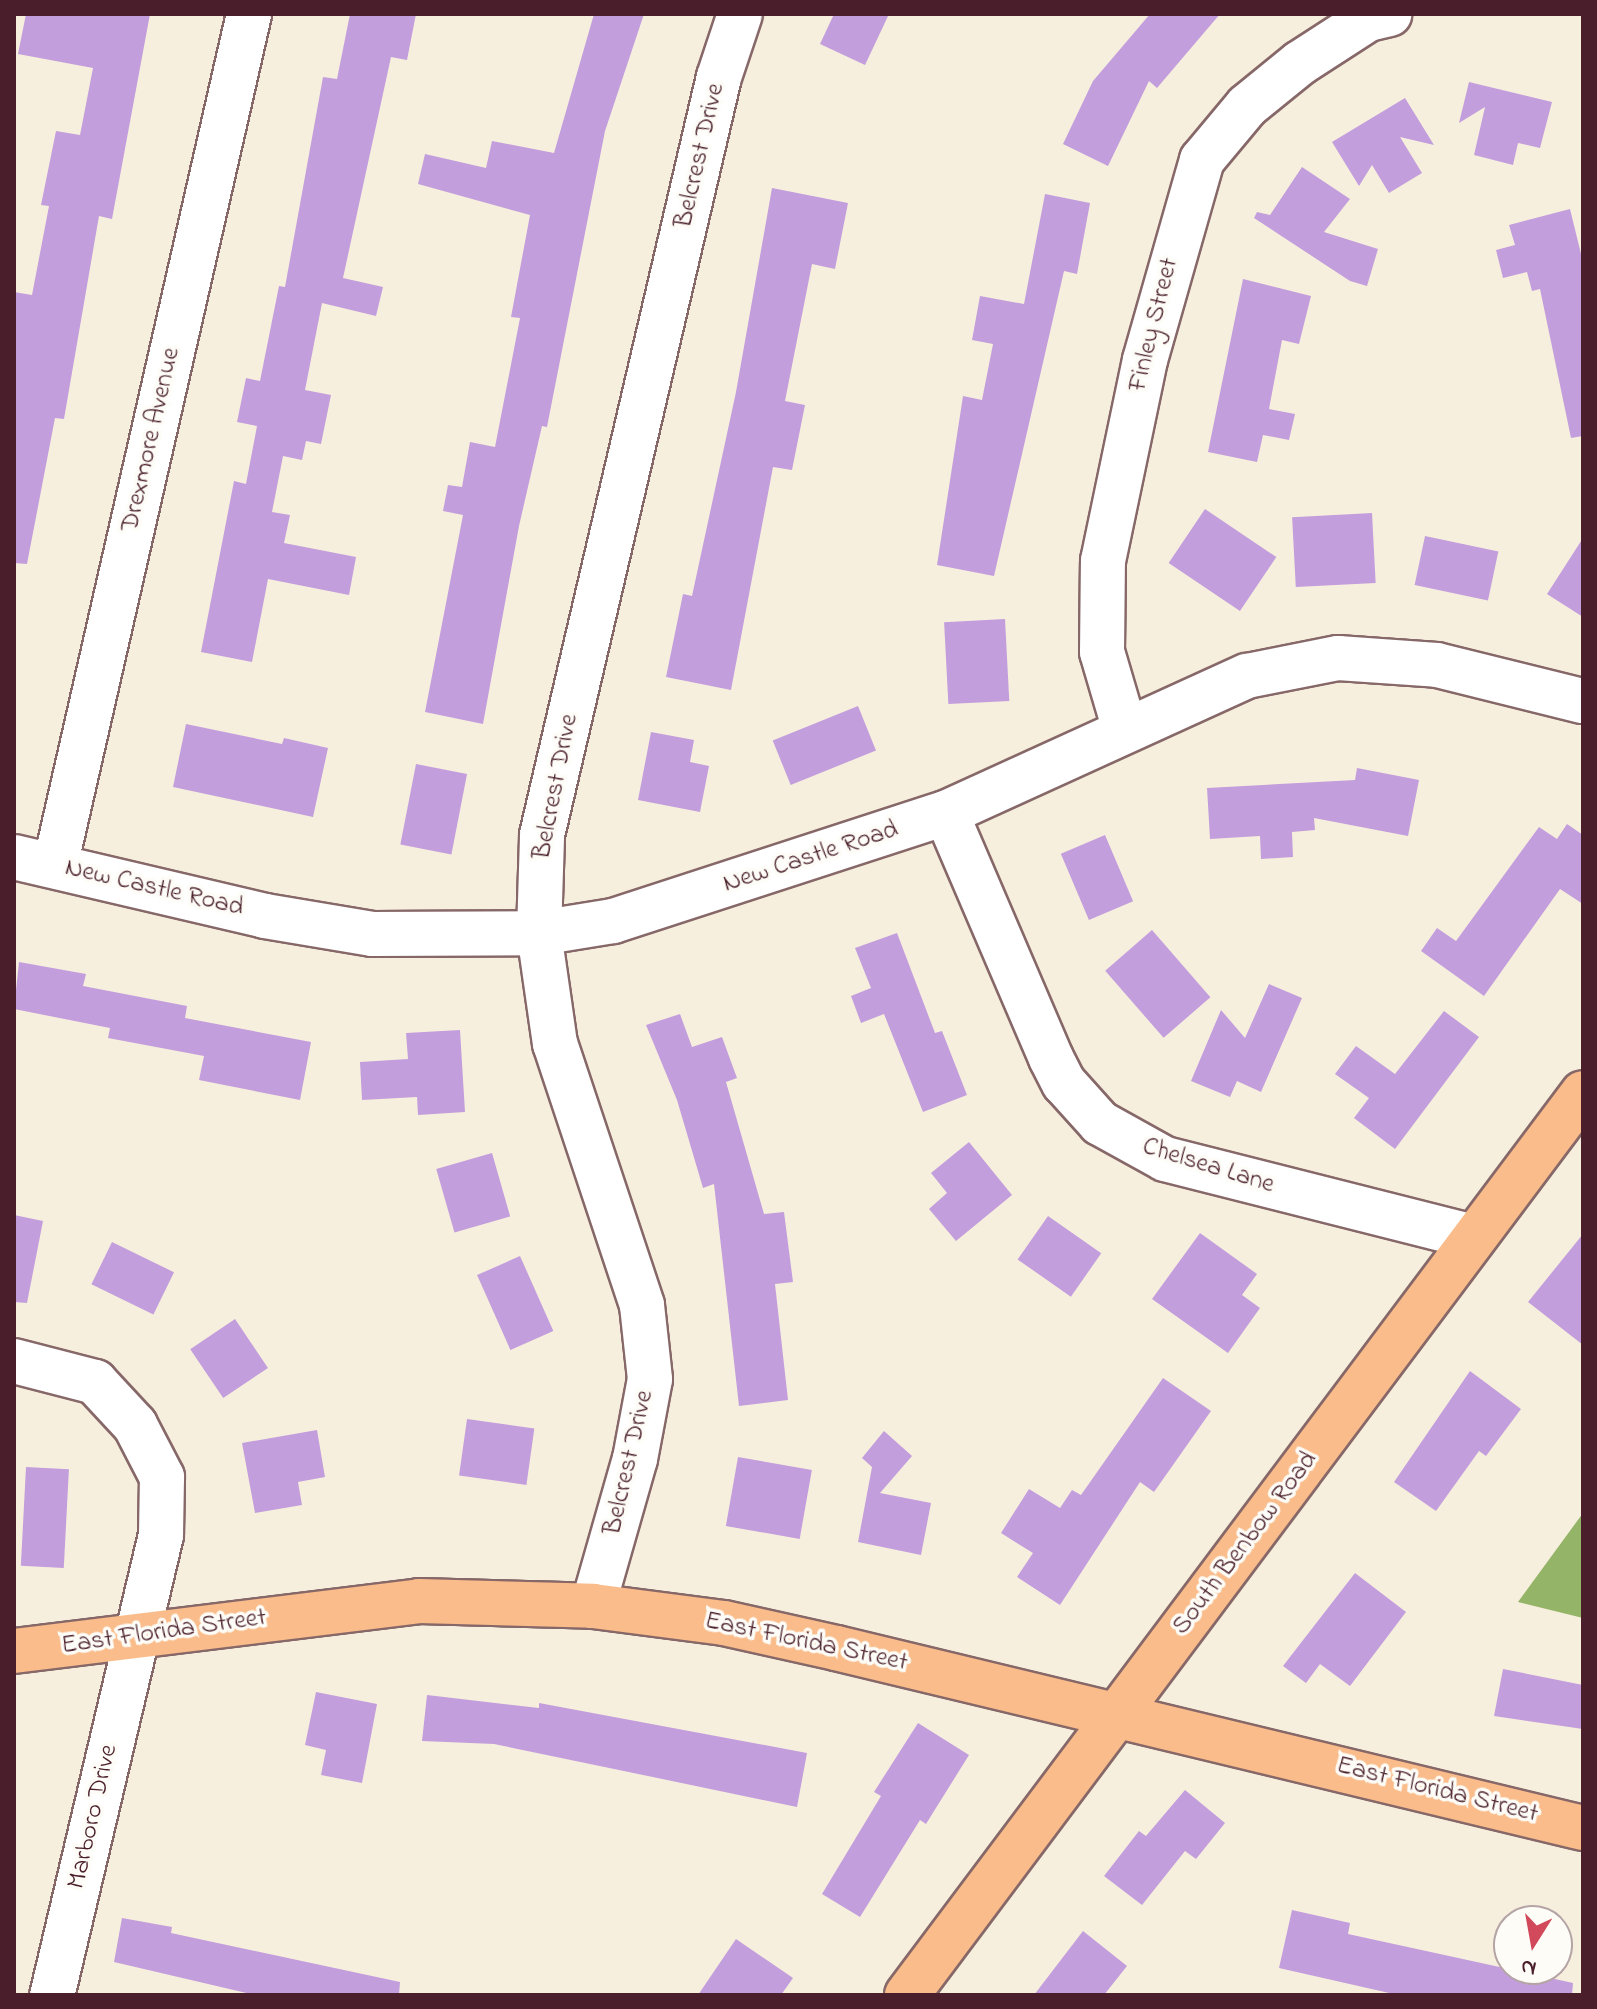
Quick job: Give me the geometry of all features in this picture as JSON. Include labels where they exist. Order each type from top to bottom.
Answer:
[{"type":"main road","name":"South Benbow Road","points":[[907,1995],[1583,1093]]},
{"type":"main road","name":"East Florida Street","points":[[14,1651],[136,1639],[327,1609],[419,1601],[593,1606],[724,1623],[1583,1828]]},
{"type":"street","name":"Drexmore Avenue","points":[[35,861],[249,14]]},
{"type":"street","name":"Belcrest Drive","points":[[593,1606],[635,1459],[650,1379],[642,1305],[555,1044],[539,933],[542,835],[719,77],[740,14]]},
{"type":"street","name":"Finley Street","points":[[1125,730],[1102,652],[1103,561],[1145,360],[1202,160],[1247,106],[1300,63],[1368,19],[1389,14]]},
{"type":"street","name":"New Castle Road","points":[[35,861],[265,916],[372,934],[539,933],[613,921],[946,813],[1247,676],[1338,658],[1437,665],[1583,701]]},
{"type":"street","name":"Chelsea Lane","points":[[946,813],[1051,1058],[1064,1083],[1100,1123],[1165,1159],[1473,1237]]},
{"type":"street","name":"Marboro Drive","points":[[14,1361],[95,1382],[135,1425],[162,1477],[161,1535],[52,1995]]},
{"type":"green space","points":[[1583,1513],[1583,1618],[1518,1602]]},
{"type":"building","points":[[26,14],[150,14],[112,219],[99,216],[64,419],[55,418],[27,564],[14,563],[14,292],[32,295],[49,206],[41,205],[56,131],[80,135],[93,68],[18,54]]},
{"type":"building","points":[[350,14],[416,14],[407,60],[391,57],[343,278],[383,287],[376,316],[322,303],[305,390],[331,395],[321,444],[306,441],[302,460],[283,456],[272,512],[290,515],[284,543],[356,557],[349,595],[268,579],[252,662],[201,652],[234,481],[246,484],[257,426],[237,422],[246,378],[260,381],[279,286],[285,287],[323,77],[337,79]]},
{"type":"building","points":[[594,14],[644,14],[605,131],[547,427],[542,426],[519,526],[483,724],[425,712],[463,515],[443,511],[448,485],[462,487],[470,442],[495,447],[520,318],[511,317],[530,215],[418,184],[425,154],[486,168],[492,141],[554,153]]},
{"type":"building","points":[[834,14],[889,14],[865,65],[820,44]]},
{"type":"building","points":[[1150,14],[1220,14],[1157,88],[1149,81],[1108,166],[1063,144],[1093,81]]},
{"type":"building","points":[[1469,82],[1552,102],[1540,148],[1518,143],[1513,165],[1474,155],[1485,107],[1459,123]]},
{"type":"building","points":[[1405,98],[1434,145],[1400,137],[1422,173],[1389,193],[1372,165],[1359,186],[1332,142]]},
{"type":"building","points":[[1302,167],[1350,199],[1324,232],[1378,249],[1367,286],[1350,281],[1254,218],[1257,212],[1270,215]]},
{"type":"building","points":[[772,188],[848,203],[835,269],[812,264],[785,401],[805,405],[792,470],[773,467],[731,690],[666,677],[683,594],[692,596],[736,392]]},
{"type":"building","points":[[1045,194],[1090,203],[1077,274],[1064,271],[994,576],[937,565],[963,396],[982,400],[993,344],[972,340],[980,296],[1024,304]]},
{"type":"building","points":[[1570,209],[1583,262],[1583,436],[1571,438],[1540,289],[1532,291],[1527,272],[1503,278],[1496,250],[1515,245],[1509,225]]},
{"type":"building","points":[[1243,279],[1311,296],[1299,344],[1282,340],[1269,409],[1295,414],[1289,440],[1263,435],[1257,462],[1208,452]]},
{"type":"building","points":[[1205,509],[1276,557],[1240,611],[1169,563]]},
{"type":"building","points":[[1372,513],[1376,583],[1296,587],[1292,517]]},
{"type":"building","points":[[1425,536],[1498,552],[1488,601],[1415,585]]},
{"type":"building","points":[[1583,538],[1583,617],[1547,594]]},
{"type":"building","points":[[1005,619],[1009,701],[948,704],[944,622]]},
{"type":"building","points":[[858,706],[876,751],[791,785],[773,740]]},
{"type":"building","points":[[186,724],[282,744],[284,738],[328,748],[313,817],[173,787]]},
{"type":"building","points":[[651,732],[694,740],[690,762],[709,766],[700,812],[638,800]]},
{"type":"building","points":[[416,764],[467,774],[451,854],[400,844]]},
{"type":"building","points":[[1357,768],[1419,780],[1408,836],[1314,818],[1315,830],[1292,832],[1293,857],[1261,859],[1260,836],[1210,839],[1207,788],[1355,780]]},
{"type":"building","points":[[1567,824],[1583,835],[1583,904],[1560,889],[1484,996],[1421,951],[1437,928],[1456,941],[1539,827],[1557,839]]},
{"type":"building","points":[[1105,835],[1133,901],[1089,920],[1061,854]]},
{"type":"building","points":[[1152,930],[1210,997],[1164,1038],[1105,971]]},
{"type":"building","points":[[897,933],[935,1033],[942,1031],[967,1095],[923,1112],[884,1014],[861,1023],[851,996],[871,988],[855,948]]},
{"type":"building","points":[[19,962],[86,974],[83,986],[187,1006],[185,1018],[311,1042],[300,1100],[199,1080],[204,1056],[108,1038],[110,1028],[14,1009]]},
{"type":"building","points":[[1269,984],[1302,998],[1261,1092],[1237,1081],[1230,1097],[1191,1081],[1221,1010],[1245,1038]]},
{"type":"building","points":[[1444,1011],[1479,1037],[1395,1149],[1354,1118],[1369,1098],[1335,1074],[1356,1046],[1395,1074]]},
{"type":"building","points":[[680,1014],[692,1047],[722,1037],[737,1078],[726,1082],[764,1214],[784,1212],[793,1282],[775,1284],[788,1400],[739,1406],[714,1184],[703,1188],[677,1100],[646,1025]]},
{"type":"building","points":[[460,1030],[465,1112],[418,1115],[417,1097],[362,1100],[360,1062],[408,1059],[406,1033]]},
{"type":"building","points":[[969,1142],[1012,1195],[956,1241],[929,1209],[947,1193],[931,1173]]},
{"type":"building","points":[[492,1153],[510,1216],[454,1232],[436,1169]]},
{"type":"building","points":[[14,1215],[43,1221],[27,1303],[14,1302]]},
{"type":"building","points":[[1048,1216],[1101,1253],[1071,1297],[1018,1259]]},
{"type":"building","points":[[1200,1233],[1257,1274],[1242,1295],[1260,1308],[1228,1353],[1152,1299]]},
{"type":"building","points":[[1583,1234],[1583,1345],[1528,1302]]},
{"type":"building","points":[[112,1242],[174,1272],[153,1314],[91,1284]]},
{"type":"building","points":[[520,1256],[553,1331],[510,1350],[477,1275]]},
{"type":"building","points":[[235,1319],[268,1368],[223,1398],[190,1349]]},
{"type":"building","points":[[1470,1371],[1521,1409],[1486,1456],[1479,1451],[1436,1511],[1394,1482]]},
{"type":"building","points":[[1163,1378],[1211,1411],[1154,1492],[1140,1482],[1060,1605],[1017,1577],[1033,1553],[1001,1533],[1029,1489],[1060,1508],[1072,1490],[1081,1495]]},
{"type":"building","points":[[467,1419],[534,1428],[526,1485],[459,1475]]},
{"type":"building","points":[[317,1430],[325,1477],[298,1482],[302,1505],[255,1513],[242,1443]]},
{"type":"building","points":[[884,1431],[912,1456],[880,1493],[931,1503],[921,1555],[858,1542],[872,1467],[862,1458]]},
{"type":"building","points":[[738,1457],[812,1470],[800,1539],[726,1526]]},
{"type":"building","points":[[26,1467],[69,1469],[64,1568],[21,1566]]},
{"type":"building","points":[[1355,1573],[1406,1612],[1350,1686],[1320,1664],[1306,1683],[1283,1666]]},
{"type":"building","points":[[1503,1669],[1583,1685],[1583,1729],[1494,1716]]},
{"type":"building","points":[[316,1692],[377,1704],[362,1783],[321,1775],[326,1750],[305,1745]]},
{"type":"building","points":[[427,1695],[539,1708],[539,1703],[807,1753],[797,1807],[494,1744],[422,1741]]},
{"type":"building","points":[[918,1723],[969,1755],[926,1824],[920,1820],[860,1917],[822,1894],[881,1796],[874,1792]]},
{"type":"building","points":[[1185,1790],[1225,1823],[1196,1859],[1185,1851],[1142,1905],[1104,1876],[1139,1831],[1146,1836]]},
{"type":"building","points":[[1292,1910],[1350,1923],[1348,1934],[1493,1966],[1493,1985],[1573,1985],[1572,1995],[1398,1995],[1279,1968]]},
{"type":"building","points":[[122,1918],[172,1927],[171,1933],[400,1982],[399,1995],[255,1995],[114,1962]]},
{"type":"building","points":[[1083,1931],[1127,1966],[1104,1995],[1034,1995]]},
{"type":"building","points":[[736,1939],[793,1978],[781,1995],[698,1995]]}]
